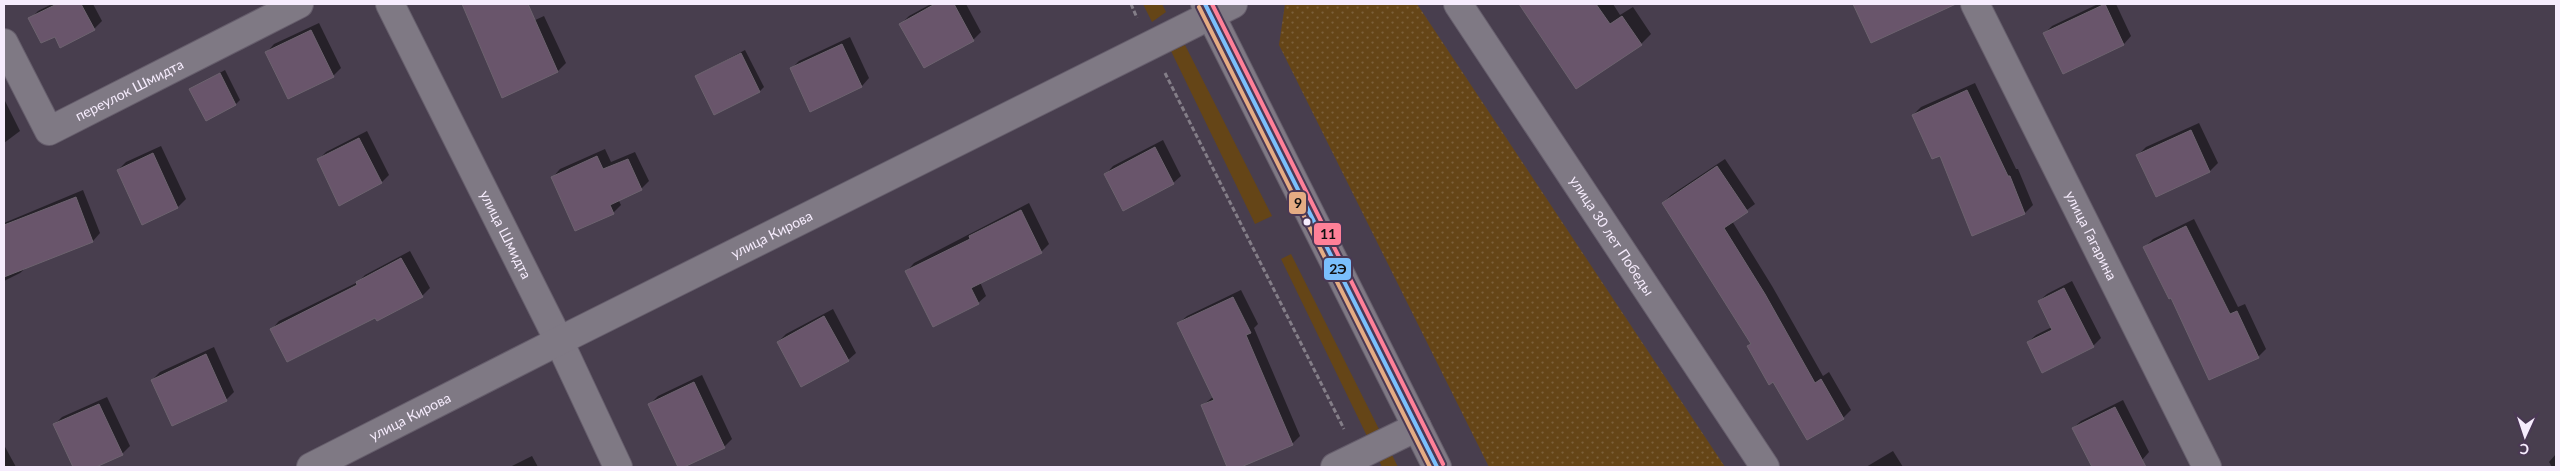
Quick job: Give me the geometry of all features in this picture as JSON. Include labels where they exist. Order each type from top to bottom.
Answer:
[{"type":"street","name":"переулок Шмидта","points":[[4,43],[49,131],[298,4]]},
{"type":"street","name":"улица Шмидта","points":[[390,4],[558,341],[618,467]]},
{"type":"street","name":"улица 30 лет Победы","points":[[1458,4],[1765,467]]},
{"type":"street","name":"улица Гагарина","points":[[1975,4],[2207,467]]},
{"type":"street","name":"улица Кирова","points":[[311,467],[1150,44],[1216,7]]},
{"type":"street","points":[[1216,7],[1437,467]]},
{"type":"street","points":[[1346,462],[1417,427]]},
{"type":"path","points":[[1150,44],[1346,462]]},
{"type":"shaded area","points":[[1143,4],[1162,4],[1166,12],[1152,22]]},
{"type":"shaded area","points":[[1285,4],[1417,4],[1725,467],[1489,467],[1279,45]]},
{"type":"shaded area","points":[[1185,45],[1272,216],[1255,224],[1171,51]]},
{"type":"shaded area","points":[[1291,254],[1398,467],[1382,467],[1281,259]]},
{"type":"building","points":[[57,4],[81,4],[95,30],[60,48],[55,37],[41,43],[28,18]]},
{"type":"building","points":[[462,4],[528,4],[558,72],[502,98]]},
{"type":"building","points":[[935,4],[954,4],[974,41],[924,68],[899,24]]},
{"type":"building","points":[[1519,4],[1596,4],[1610,24],[1622,16],[1642,45],[1576,89]]},
{"type":"building","points":[[1853,4],[1956,4],[1871,43]]},
{"type":"building","points":[[2105,4],[2124,45],[2063,74],[2043,33]]},
{"type":"building","points":[[311,30],[334,77],[288,99],[265,52]]},
{"type":"building","points":[[842,44],[862,87],[810,112],[790,68]]},
{"type":"building","points":[[741,53],[760,92],[714,115],[695,76]]},
{"type":"building","points":[[220,73],[236,105],[206,121],[189,89]]},
{"type":"building","points":[[1967,90],[2008,176],[2010,176],[2025,214],[1972,236],[1940,156],[1932,159],[1912,115]]},
{"type":"building","points":[[2191,130],[2210,172],[2156,197],[2136,155]]},
{"type":"building","points":[[359,138],[382,183],[339,206],[317,159]]},
{"type":"building","points":[[1155,147],[1174,184],[1123,211],[1104,174]]},
{"type":"building","points":[[153,153],[178,208],[142,225],[117,170]]},
{"type":"building","points":[[597,156],[603,169],[628,159],[642,190],[610,205],[614,214],[575,231],[551,177]]},
{"type":"building","points":[[1717,166],[1748,212],[1724,228],[1765,294],[1815,383],[1821,379],[1844,419],[1807,440],[1773,382],[1769,385],[1747,346],[1751,344],[1662,203]]},
{"type":"building","points":[[76,197],[93,242],[4,277],[4,225]]},
{"type":"building","points":[[1021,210],[1042,253],[971,288],[979,304],[933,327],[905,271],[970,239],[969,236]]},
{"type":"building","points":[[2186,226],[2230,314],[2237,311],[2259,358],[2209,380],[2171,298],[2169,299],[2143,247]]},
{"type":"building","points":[[401,258],[423,297],[377,321],[375,318],[287,362],[270,329],[357,285],[356,282]]},
{"type":"building","points":[[2064,288],[2094,347],[2042,373],[2027,342],[2052,330],[2038,301]]},
{"type":"building","points":[[1233,297],[1251,333],[1246,335],[1293,445],[1241,467],[1227,467],[1201,405],[1214,400],[1177,323]]},
{"type":"building","points":[[824,316],[849,361],[801,387],[777,342]]},
{"type":"building","points":[[206,354],[227,401],[172,426],[151,380]]},
{"type":"building","points":[[694,382],[725,448],[684,467],[678,467],[648,404]]},
{"type":"building","points":[[99,404],[123,455],[96,467],[73,467],[53,424]]},
{"type":"building","points":[[2115,407],[2146,467],[2092,467],[2072,428]]},
{"type":"transit line","name":"2Э","points":[[1205,4],[1437,467]]},
{"type":"transit line","name":"11","points":[[1212,4],[1443,464]]},
{"type":"transit line","name":"9","points":[[1199,7],[1430,467]]}]
